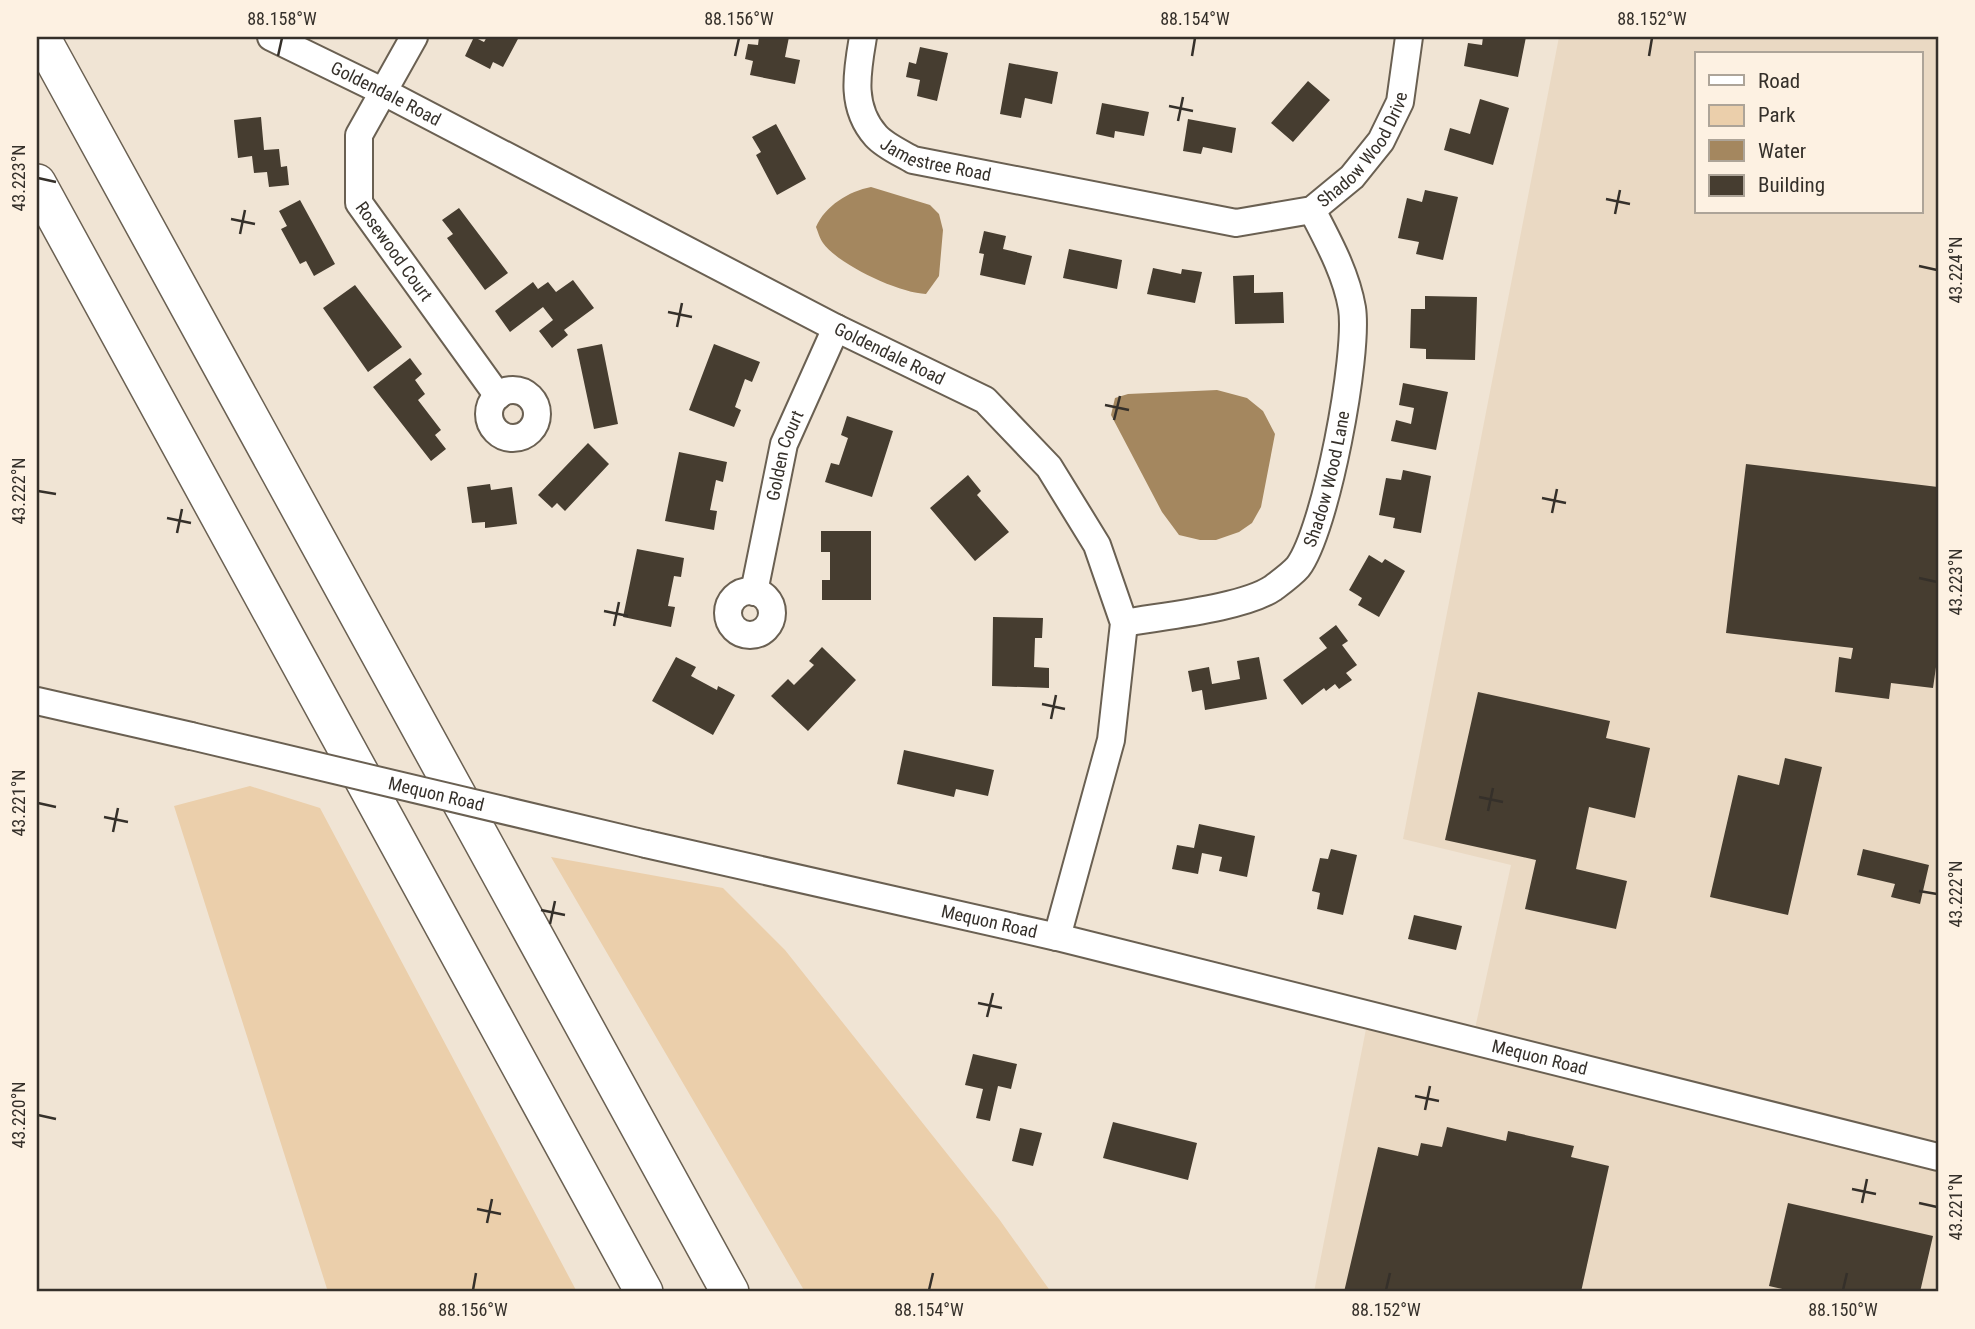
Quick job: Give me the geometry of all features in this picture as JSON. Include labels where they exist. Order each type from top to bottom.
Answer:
[{"type":"highway","points":[[41,37],[730,1292]]},
{"type":"highway","points":[[37,183],[644,1292]]},
{"type":"street","name":"Goldendale Road","points":[[271,37],[382,91],[836,328],[985,400],[1049,467],[1097,545],[1124,624],[1111,740],[1057,937]]},
{"type":"street","name":"Rosewood Court","points":[[414,37],[359,135],[359,203],[498,396]]},
{"type":"street","name":"Jamestree Road","points":[[863,37],[856,78],[859,108],[876,137],[913,160],[1101,198]]},
{"type":"street","name":"Shadow Wood Drive","points":[[1101,198],[1236,223],[1312,210],[1352,177],[1381,141],[1399,102],[1409,37]]},
{"type":"street","name":"Shadow Wood Lane","points":[[1124,624],[1245,601],[1272,589],[1298,566],[1314,533],[1324,505],[1350,371],[1354,336],[1346,282],[1312,210]]},
{"type":"street","name":"Golden Court","points":[[754,592],[784,444],[836,328]]},
{"type":"street","name":"Mequon Road","points":[[37,701],[1057,937],[1938,1157]]},
{"type":"shaded area","points":[[1559,37],[1938,37],[1938,1292],[1314,1292],[1367,1024],[1474,1033],[1511,865],[1403,839]]},
{"type":"green space","points":[[250,786],[320,808],[577,1292],[328,1292],[174,806]]},
{"type":"green space","points":[[551,857],[723,888],[785,950],[999,1219],[1051,1292],[805,1292]]},
{"type":"water","points":[[871,187],[930,205],[939,214],[943,230],[939,276],[926,294],[901,289],[856,269],[821,240],[816,227],[825,212],[846,196]]},
{"type":"water","points":[[1217,390],[1247,398],[1263,411],[1275,434],[1261,507],[1252,523],[1239,532],[1216,540],[1200,540],[1179,535],[1162,512],[1111,415],[1115,398],[1128,394]]},
{"type":"building","points":[[474,37],[484,42],[487,37],[519,37],[503,67],[493,62],[490,69],[465,56]]},
{"type":"building","points":[[759,37],[789,37],[785,57],[800,60],[795,84],[750,75],[753,61],[745,59],[748,44],[758,45]]},
{"type":"building","points":[[1483,37],[1526,37],[1518,77],[1464,66],[1468,43],[1482,45]]},
{"type":"building","points":[[920,47],[948,53],[937,101],[917,96],[920,80],[906,77],[909,62],[916,64]]},
{"type":"building","points":[[1009,63],[1058,72],[1052,104],[1025,98],[1021,118],[1000,114]]},
{"type":"building","points":[[1308,81],[1330,100],[1293,142],[1271,123]]},
{"type":"building","points":[[1480,99],[1509,108],[1493,165],[1444,150],[1450,128],[1470,134]]},
{"type":"building","points":[[1102,103],[1149,112],[1144,136],[1115,131],[1114,138],[1096,134]]},
{"type":"building","points":[[261,117],[264,150],[279,149],[281,167],[287,166],[289,185],[269,187],[267,172],[254,173],[252,156],[238,158],[234,120]]},
{"type":"building","points":[[1188,119],[1236,128],[1232,153],[1203,147],[1201,154],[1183,151]]},
{"type":"building","points":[[776,124],[806,179],[777,195],[756,155],[761,152],[752,137]]},
{"type":"building","points":[[1425,190],[1458,197],[1443,260],[1416,254],[1419,242],[1398,238],[1407,198],[1422,202]]},
{"type":"building","points":[[300,200],[335,264],[314,276],[306,261],[300,264],[281,229],[287,226],[279,211]]},
{"type":"building","points":[[459,208],[508,273],[485,290],[447,238],[453,234],[442,220]]},
{"type":"building","points":[[984,231],[1006,236],[1003,249],[1032,256],[1025,285],[980,275],[984,254],[979,253]]},
{"type":"building","points":[[1069,249],[1122,260],[1117,289],[1063,278]]},
{"type":"building","points":[[1153,268],[1181,274],[1182,269],[1202,272],[1195,303],[1147,294]]},
{"type":"building","points":[[1254,275],[1254,293],[1283,292],[1284,323],[1235,324],[1233,276]]},
{"type":"building","points":[[573,280],[594,308],[564,330],[568,335],[552,348],[539,331],[553,320],[543,307],[510,332],[495,311],[533,282],[538,289],[548,282],[556,292]]},
{"type":"building","points":[[355,285],[402,347],[368,372],[323,308]]},
{"type":"building","points":[[1425,296],[1477,297],[1475,360],[1426,359],[1426,349],[1410,348],[1411,309],[1425,309]]},
{"type":"building","points":[[602,344],[618,424],[594,429],[577,349]]},
{"type":"building","points":[[714,344],[760,362],[752,382],[745,379],[735,407],[741,410],[734,427],[689,410]]},
{"type":"building","points":[[410,358],[422,374],[415,380],[425,394],[418,400],[441,430],[435,435],[446,449],[431,461],[373,387]]},
{"type":"building","points":[[1403,383],[1448,392],[1436,450],[1391,441],[1396,420],[1411,424],[1414,408],[1399,405]]},
{"type":"building","points":[[847,416],[893,431],[872,497],[825,482],[831,463],[839,465],[848,438],[841,435]]},
{"type":"building","points":[[588,443],[609,464],[565,511],[557,503],[552,508],[538,495]]},
{"type":"building","points":[[679,452],[727,462],[723,482],[716,480],[710,510],[717,511],[714,530],[665,521]]},
{"type":"building","points":[[1746,464],[1938,487],[1938,653],[1933,688],[1891,683],[1889,699],[1835,692],[1839,657],[1851,659],[1853,648],[1726,633]]},
{"type":"building","points":[[1403,470],[1431,476],[1421,533],[1393,528],[1395,518],[1379,515],[1386,478],[1401,480]]},
{"type":"building","points":[[968,475],[981,491],[977,495],[1009,532],[975,561],[930,508]]},
{"type":"building","points":[[490,484],[491,490],[512,487],[517,524],[485,528],[485,522],[472,523],[467,487]]},
{"type":"building","points":[[821,531],[871,531],[871,600],[822,600],[822,580],[830,580],[830,552],[821,552]]},
{"type":"building","points":[[637,549],[684,558],[681,577],[674,576],[668,606],[675,607],[671,627],[623,617]]},
{"type":"building","points":[[1369,555],[1382,563],[1385,559],[1405,571],[1379,617],[1358,605],[1362,598],[1349,590]]},
{"type":"building","points":[[993,617],[1043,618],[1042,638],[1035,638],[1034,667],[1049,668],[1049,688],[992,686]]},
{"type":"building","points":[[1336,625],[1348,641],[1342,645],[1357,665],[1346,673],[1352,680],[1339,689],[1335,684],[1326,691],[1324,688],[1302,705],[1283,680],[1327,648],[1319,638]]},
{"type":"building","points":[[822,647],[856,680],[808,731],[771,696],[788,679],[794,685],[814,665],[809,661]]},
{"type":"building","points":[[676,657],[696,667],[691,676],[717,690],[718,686],[735,695],[713,735],[652,701]]},
{"type":"building","points":[[1259,657],[1267,699],[1205,710],[1202,690],[1192,692],[1188,671],[1209,667],[1212,684],[1240,679],[1237,661]]},
{"type":"building","points":[[1478,692],[1610,721],[1606,738],[1650,748],[1635,818],[1589,807],[1576,869],[1627,881],[1616,929],[1525,909],[1536,860],[1445,840]]},
{"type":"building","points":[[904,750],[994,770],[988,796],[956,789],[954,797],[897,784]]},
{"type":"building","points":[[1785,758],[1822,767],[1788,915],[1710,897],[1738,775],[1779,785]]},
{"type":"building","points":[[1199,824],[1255,836],[1247,877],[1219,871],[1222,857],[1202,853],[1198,874],[1172,869],[1177,845],[1194,848]]},
{"type":"building","points":[[1331,849],[1357,855],[1343,915],[1317,909],[1320,893],[1312,891],[1320,858],[1328,859]]},
{"type":"building","points":[[1863,849],[1929,865],[1920,904],[1891,897],[1895,884],[1857,875]]},
{"type":"building","points":[[1414,915],[1462,926],[1456,950],[1408,939]]},
{"type":"building","points":[[973,1054],[1017,1064],[1011,1089],[998,1086],[990,1121],[976,1118],[983,1089],[965,1085]]},
{"type":"building","points":[[1113,1122],[1197,1143],[1188,1180],[1103,1158]]},
{"type":"building","points":[[1447,1127],[1506,1141],[1508,1131],[1574,1146],[1571,1157],[1609,1166],[1581,1292],[1344,1292],[1378,1147],[1418,1156],[1421,1143],[1442,1147]]},
{"type":"building","points":[[1020,1128],[1042,1133],[1033,1166],[1012,1161]]},
{"type":"building","points":[[1788,1203],[1933,1236],[1920,1292],[1795,1292],[1769,1286]]}]
